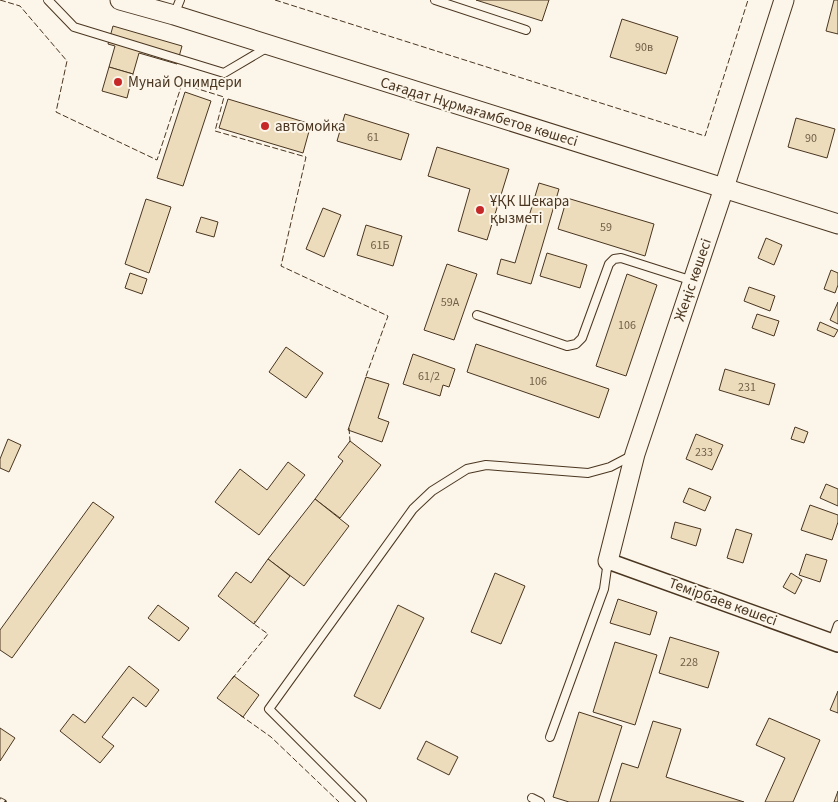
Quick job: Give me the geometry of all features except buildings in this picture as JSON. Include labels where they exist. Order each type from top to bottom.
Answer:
[{"type":"street","name":"Сағадат Нұрмағамбетов көшесі","points":[[120,0],[177,8],[270,46],[838,224]]},
{"type":"street","name":"Жеңіс көшесі","points":[[608,561],[635,454],[724,188],[784,0]]},
{"type":"street","name":"Темірбаев көшесі","points":[[608,561],[835,643]]},
{"type":"lane","points":[[48,0],[74,27],[224,73],[270,46]]},
{"type":"lane","points":[[435,0],[449,2],[526,30]]},
{"type":"lane","points":[[477,315],[567,346],[576,344],[582,338],[609,264],[614,259],[621,258],[692,282]]},
{"type":"lane","points":[[362,802],[269,710],[413,509],[432,491],[467,469],[486,465],[588,473],[610,467],[635,454]]},
{"type":"lane","points":[[550,737],[604,589],[608,561]]},
{"type":"lane","points":[[835,643],[838,625]]},
{"type":"lane","points":[[532,798],[540,802]]},
{"type":"railway","points":[[0,800],[4,802]]},
{"type":"fence","points":[[0,0],[20,6],[67,61],[56,112],[157,160],[182,84],[224,97],[215,131],[306,157],[281,266],[388,316],[365,379]]},
{"type":"fence","points":[[275,0],[705,136],[748,0]]},
{"type":"fence","points":[[349,428],[349,443]]},
{"type":"fence","points":[[232,679],[268,634],[254,624],[255,621]]},
{"type":"fence","points":[[240,715],[271,737],[339,802]]},
{"type":"place","name":"Мунай Онимдери","points":[[118,82]]},
{"type":"place","name":"автомойка","points":[[265,126]]},
{"type":"place","name":"ҰҚК Шекара қызметі","points":[[480,210]]}]
